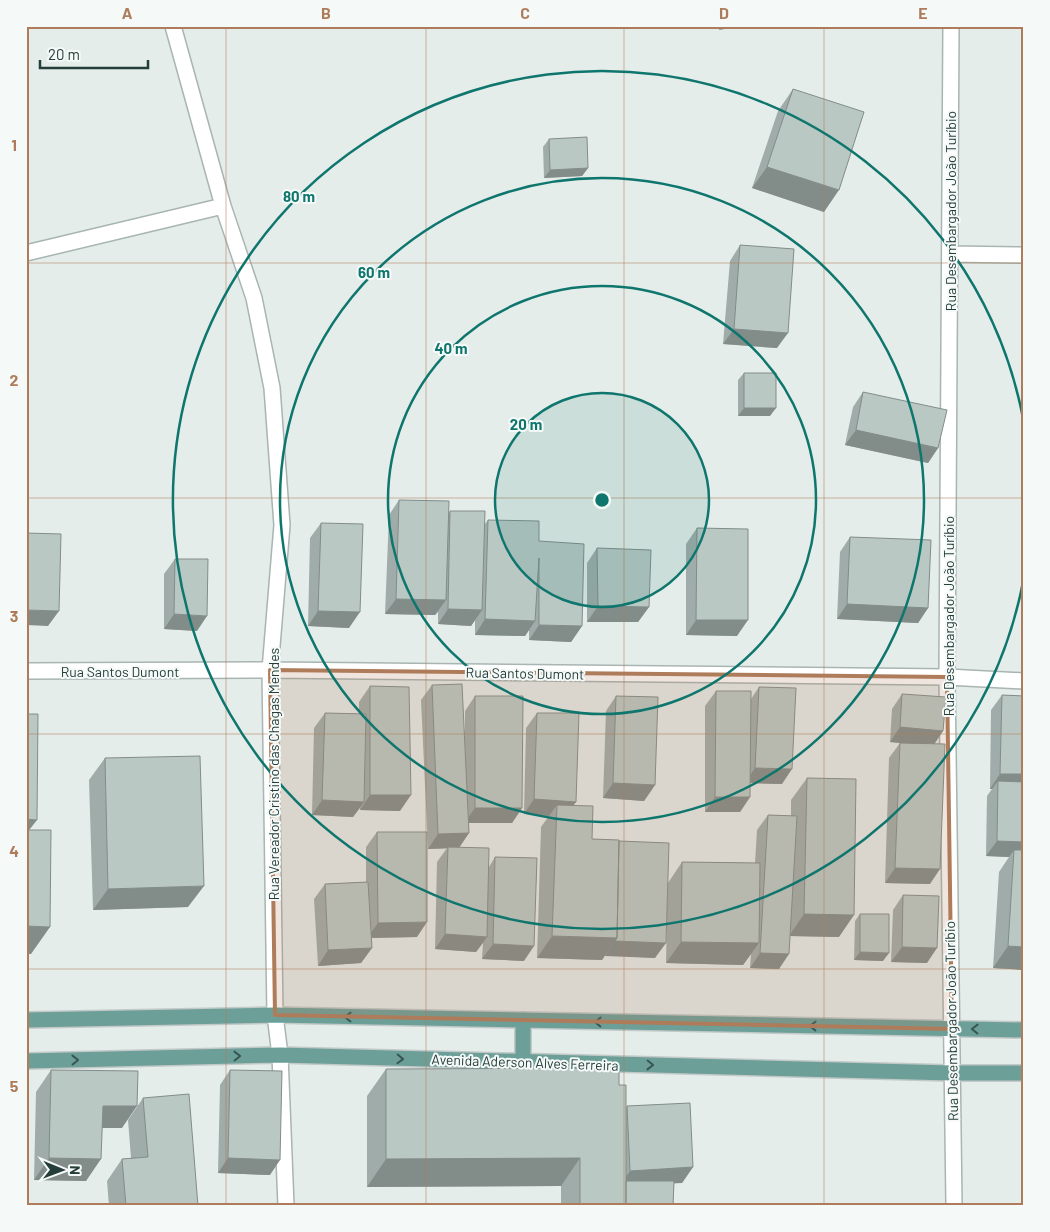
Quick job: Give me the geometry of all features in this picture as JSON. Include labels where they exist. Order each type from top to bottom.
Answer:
[{"type":"main road","points":[[26,1020],[275,1015],[1024,1030]]},
{"type":"main road","points":[[523,1020],[523,1062]]},
{"type":"main road","name":"Avenida Aderson Alves Ferreira","points":[[26,1061],[280,1055],[951,1073],[1024,1073]]},
{"type":"street","name":"Rua Vereador Cristino das Chagas Mendes","points":[[173,26],[223,206],[254,298],[272,388],[282,525],[270,670],[275,1015],[280,1055],[286,1206]]},
{"type":"street","name":"Rua Desembargador João Turíbio","points":[[951,26],[947,677],[954,1206]]},
{"type":"street","points":[[26,253],[223,206]]},
{"type":"street","points":[[950,254],[1024,255]]},
{"type":"street","name":"Rua Santos Dumont","points":[[26,671],[270,670],[947,677],[1024,681]]},
{"type":"highlighted area","points":[[270,670],[947,677],[952,1029],[275,1015]]},
{"type":"building","points":[[793,89],[864,112],[839,190],[767,167]]},
{"type":"building","points":[[587,137],[588,168],[550,170],[549,139]]},
{"type":"building","points":[[740,245],[794,249],[788,333],[734,329]]},
{"type":"building","points":[[744,373],[776,373],[776,408],[744,408]]},
{"type":"building","points":[[863,392],[947,410],[938,448],[856,430]]},
{"type":"building","points":[[399,500],[449,501],[446,600],[396,599]]},
{"type":"building","points":[[450,511],[485,511],[482,610],[448,609]]},
{"type":"building","points":[[488,520],[539,521],[539,541],[584,544],[582,626],[539,625],[539,558],[535,621],[485,619]]},
{"type":"building","points":[[321,523],[363,524],[360,612],[318,611]]},
{"type":"building","points":[[697,528],[748,529],[748,620],[696,620]]},
{"type":"building","points":[[26,533],[61,534],[59,611],[26,610]]},
{"type":"building","points":[[850,537],[931,540],[928,608],[847,604]]},
{"type":"building","points":[[597,548],[651,550],[649,607],[598,606]]},
{"type":"building","points":[[175,559],[208,559],[207,616],[174,614]]},
{"type":"building","points":[[462,684],[469,833],[438,834],[432,685]]},
{"type":"building","points":[[370,686],[409,687],[411,795],[370,795]]},
{"type":"building","points":[[759,687],[796,688],[792,769],[755,768]]},
{"type":"building","points":[[716,691],[751,691],[750,797],[715,797]]},
{"type":"building","points":[[902,694],[946,697],[943,731],[900,727]]},
{"type":"building","points":[[1002,695],[1024,696],[1024,774],[1000,774]]},
{"type":"building","points":[[475,696],[523,696],[522,808],[475,808]]},
{"type":"building","points":[[616,696],[658,697],[655,785],[613,783]]},
{"type":"building","points":[[325,713],[366,714],[364,802],[322,800]]},
{"type":"building","points":[[537,713],[579,713],[576,802],[534,799]]},
{"type":"building","points":[[26,714],[38,714],[37,820],[26,819]]},
{"type":"building","points":[[900,743],[945,744],[940,869],[895,868]]},
{"type":"building","points":[[200,756],[204,886],[108,889],[105,758]]},
{"type":"building","points":[[807,778],[856,779],[854,915],[804,914]]},
{"type":"building","points":[[998,781],[1024,782],[1024,842],[997,841]]},
{"type":"building","points":[[557,805],[593,806],[592,839],[619,840],[617,938],[552,936]]},
{"type":"building","points":[[768,815],[797,816],[789,954],[760,953]]},
{"type":"building","points":[[26,830],[51,830],[50,927],[26,926]]},
{"type":"building","points":[[377,832],[427,832],[427,922],[378,923]]},
{"type":"building","points":[[619,841],[669,843],[666,943],[615,941],[617,938]]},
{"type":"building","points":[[448,847],[489,848],[487,937],[445,934]]},
{"type":"building","points":[[1014,850],[1024,850],[1024,947],[1008,946]]},
{"type":"building","points":[[495,857],[537,858],[534,946],[493,944]]},
{"type":"building","points":[[682,862],[760,863],[759,943],[681,942]]},
{"type":"building","points":[[368,882],[372,948],[328,950],[325,884]]},
{"type":"building","points":[[903,895],[939,896],[937,948],[902,947]]},
{"type":"building","points":[[860,914],[889,914],[889,953],[860,952]]},
{"type":"building","points":[[619,1068],[619,1085],[626,1085],[626,1206],[580,1206],[580,1158],[386,1159],[386,1069]]},
{"type":"building","points":[[51,1070],[138,1071],[137,1106],[103,1106],[101,1159],[49,1158]]},
{"type":"building","points":[[230,1070],[282,1071],[280,1160],[228,1158]]},
{"type":"building","points":[[189,1094],[198,1206],[126,1206],[122,1159],[148,1157],[143,1098]]},
{"type":"building","points":[[690,1103],[693,1167],[630,1171],[627,1106]]},
{"type":"building","points":[[626,1181],[674,1181],[673,1206],[626,1206]]},
{"type":"building","points":[[471,1204],[510,1204],[510,1206],[471,1206]]}]
